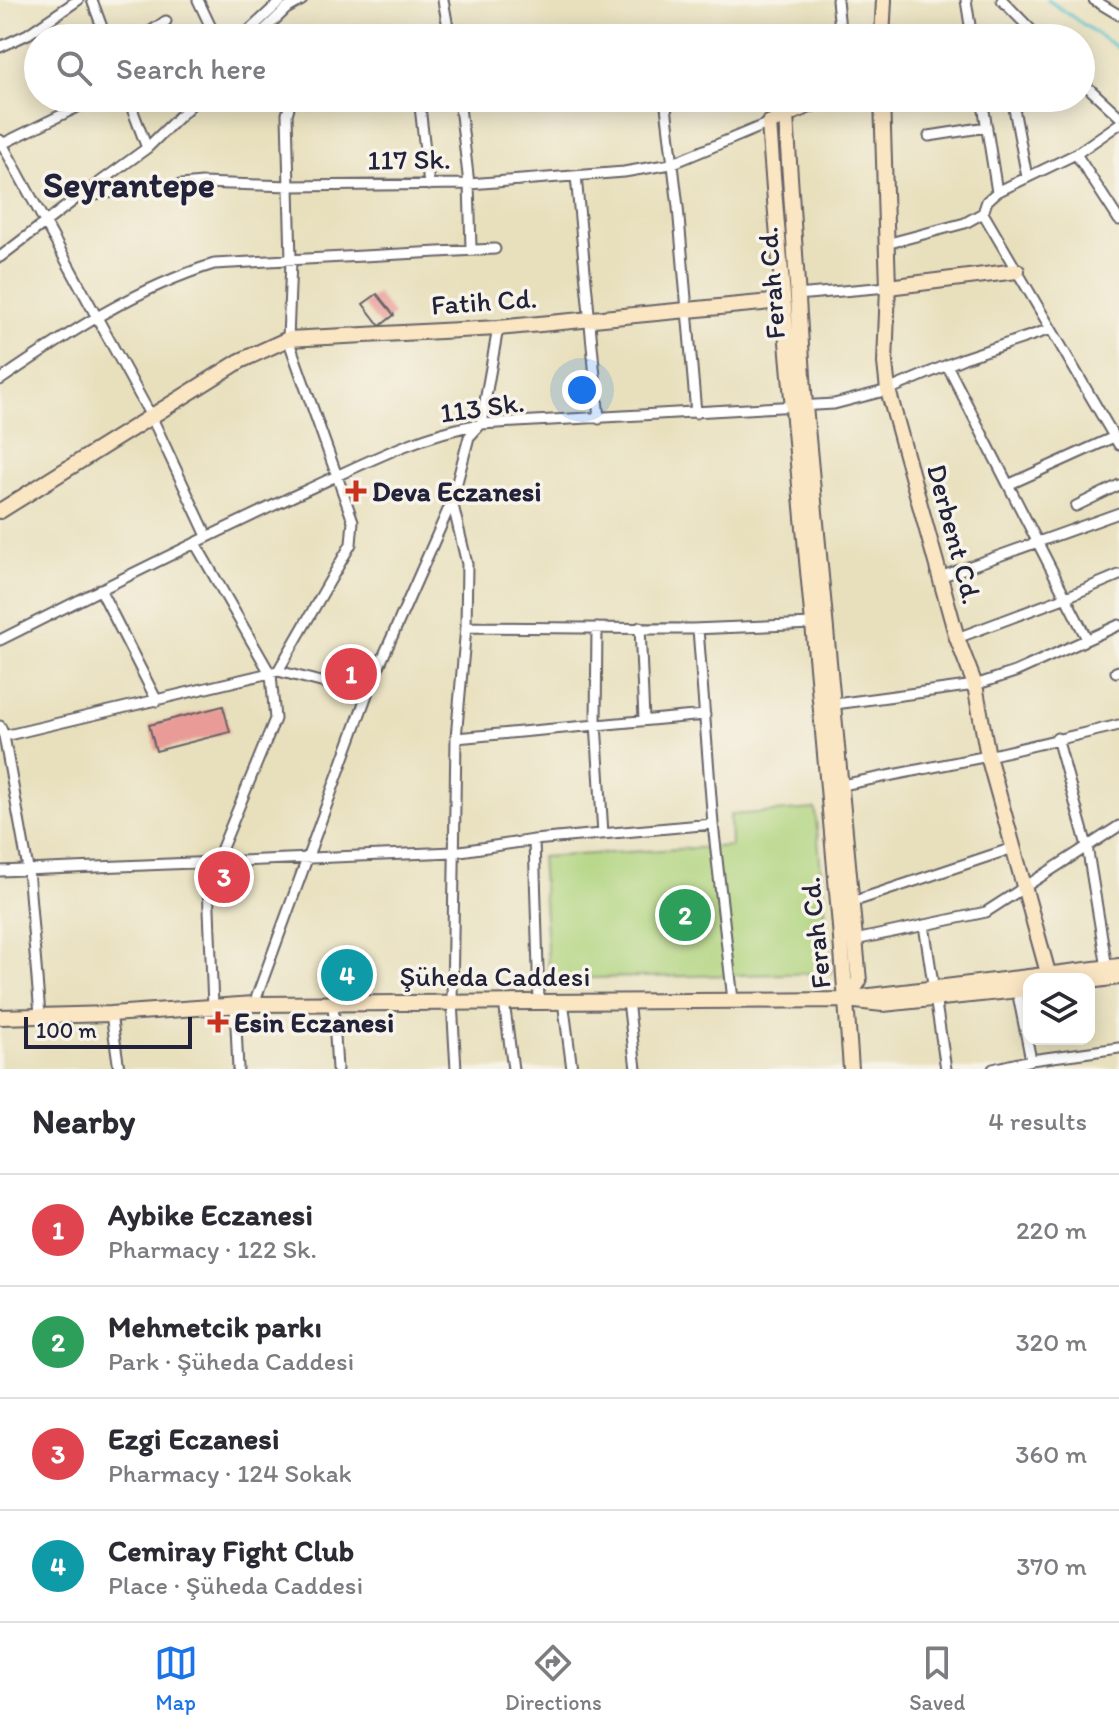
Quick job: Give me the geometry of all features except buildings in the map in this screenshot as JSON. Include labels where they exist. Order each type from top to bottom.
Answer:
[{"type":"street","points":[[43,24],[78,0]]},
{"type":"street","points":[[92,0],[101,24]]},
{"type":"street","points":[[198,0],[209,24]]},
{"type":"street","points":[[256,24],[282,0]]},
{"type":"street","points":[[270,24],[286,9],[302,0]]},
{"type":"street","points":[[443,0],[447,24]]},
{"type":"street","points":[[837,0],[840,24]]},
{"type":"street","points":[[883,24],[884,0]]},
{"type":"street","points":[[966,0],[970,24]]},
{"type":"street","points":[[1002,0],[1025,24]]},
{"type":"street","points":[[1094,0],[1119,15]]},
{"type":"street","points":[[162,24],[166,21]]},
{"type":"street","points":[[0,47],[24,36]]},
{"type":"street","points":[[1095,94],[1119,116]]},
{"type":"street","points":[[66,112],[1,143],[152,418],[207,536]]},
{"type":"street","points":[[133,112],[147,148]]},
{"type":"street","points":[[77,198],[147,148],[184,112]]},
{"type":"street","points":[[274,673],[351,544],[353,521],[288,339],[291,260],[288,112]]},
{"type":"street","points":[[421,112],[429,185]]},
{"type":"street","points":[[461,112],[469,184],[471,248]]},
{"type":"street","points":[[666,112],[696,413]]},
{"type":"street","name":"117 Sk.","points":[[0,257],[77,198],[202,183],[429,185],[576,176],[671,164],[795,112]]},
{"type":"street","name":"Derbent Cd.","points":[[882,112],[888,287],[885,363],[888,390],[957,638],[975,685],[988,756],[1048,973]]},
{"type":"street","points":[[984,112],[997,192]]},
{"type":"street","points":[[1015,112],[1027,177]]},
{"type":"street","name":"Ferah Cd.","points":[[786,116],[797,295],[799,406],[813,624],[828,705]]},
{"type":"street","name":"Ferah Cd.","points":[[769,123],[782,301],[799,406],[828,705],[846,1000]]},
{"type":"street","points":[[886,244],[965,223],[983,213],[987,201],[997,192],[1076,154],[1119,124]]},
{"type":"street","points":[[929,136],[987,127]]},
{"type":"street","points":[[1076,154],[1119,220]]},
{"type":"street","points":[[576,176],[599,419]]},
{"type":"street","points":[[983,213],[1116,441],[1010,484]]},
{"type":"street","points":[[0,380],[116,306],[181,274],[214,264],[495,249]]},
{"type":"street","name":"Fatih Cd.","points":[[0,511],[240,361],[288,339],[590,320],[782,301],[797,295],[1017,271]]},
{"type":"street","points":[[254,1004],[367,694],[452,501],[469,437],[481,424],[498,328]]},
{"type":"street","name":"113 Sk.","points":[[0,640],[207,536],[449,429],[481,424],[834,404],[888,390],[947,365],[1051,329]]},
{"type":"street","points":[[947,365],[1087,639]]},
{"type":"street","points":[[1076,506],[1119,485]]},
{"type":"street","points":[[452,501],[467,564],[466,627],[456,738],[452,1002],[456,1069]]},
{"type":"street","points":[[940,577],[1119,513]]},
{"type":"street","points":[[195,543],[274,673],[275,719],[212,861],[213,1006]]},
{"type":"street","points":[[957,638],[1119,575]]},
{"type":"street","points":[[100,589],[157,701]]},
{"type":"street","points":[[466,627],[698,629],[813,624]]},
{"type":"street","points":[[828,705],[975,685],[1015,672],[1119,625]]},
{"type":"street","points":[[640,627],[644,720]]},
{"type":"street","points":[[597,628],[596,723],[603,834]]},
{"type":"street","points":[[698,629],[713,824],[733,1000]]},
{"type":"street","points":[[4,736],[274,673],[367,694]]},
{"type":"street","points":[[456,738],[705,715]]},
{"type":"street","points":[[835,786],[988,756],[1119,725]]},
{"type":"street","points":[[0,726],[28,869],[40,1015]]},
{"type":"street","points":[[1057,738],[1087,846],[1115,970]]},
{"type":"street","name":"Ferah Cd.","points":[[835,786],[852,902],[859,981],[846,1000]]},
{"type":"street","points":[[0,871],[454,852],[534,840],[713,824]]},
{"type":"street","points":[[855,940],[986,912],[1119,826]]},
{"type":"street","points":[[534,840],[539,1002]]},
{"type":"street","points":[[852,902],[1013,848]]},
{"type":"street","points":[[924,925],[946,1069]]},
{"type":"street","points":[[1048,973],[1115,970]]},
{"type":"street","points":[[1095,978],[1115,970]]},
{"type":"street","points":[[933,993],[1023,977]]},
{"type":"street","points":[[933,993],[1023,989]]},
{"type":"street","name":"Şüheda Caddesi","points":[[0,1017],[111,1014],[254,1004],[846,1000],[933,993]]},
{"type":"street","points":[[846,1000],[851,1069]]},
{"type":"street","points":[[563,1001],[572,1069]]},
{"type":"street","points":[[628,1001],[636,1069]]},
{"type":"street","points":[[504,1002],[513,1069]]},
{"type":"street","points":[[333,1003],[337,1069]]},
{"type":"street","points":[[235,1005],[238,1069]]},
{"type":"street","points":[[111,1014],[119,1069]]},
{"type":"street","points":[[1029,1045],[1031,1060]]},
{"type":"street","points":[[993,1069],[1031,1060],[1119,1048]]},
{"type":"green space","points":[[815,809],[831,973],[549,979],[541,857],[731,846],[730,815]]},
{"type":"waterway","points":[[1048,0],[1083,24]]},
{"type":"waterway","points":[[1095,32],[1119,49]]},
{"type":"place","name":"Deva Eczanesi","points":[[356,491]]},
{"type":"place","name":"Aybike Eczanesi","points":[[351,674]]},
{"type":"place","name":"Ezgi Eczanesi","points":[[224,877]]},
{"type":"place","name":"Mehmetcik parkı","points":[[685,915]]},
{"type":"place","name":"Cemiray Fight Club","points":[[347,975]]},
{"type":"place","name":"Esin Eczanesi","points":[[218,1022]]},
{"type":"district","name":"Seyrantepe","points":[[129,184]]}]
